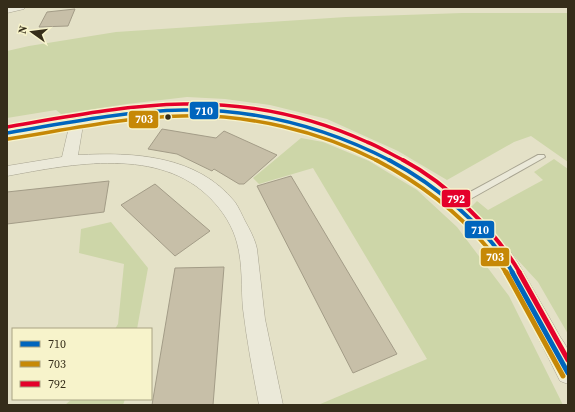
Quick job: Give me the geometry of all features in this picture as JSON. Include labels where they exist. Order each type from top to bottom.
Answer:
[{"type":"street","points":[[7,10],[20,7]]},
{"type":"street","points":[[7,133],[77,122],[152,113],[194,110],[254,113],[285,119],[327,131],[366,147],[391,160],[424,182],[453,205],[476,227],[505,260],[568,373]]},
{"type":"street","points":[[69,161],[77,122]]},
{"type":"street","points":[[7,171],[69,161],[117,157],[153,162],[169,166],[197,179],[212,190],[227,205],[237,220],[246,242],[250,261],[253,307],[271,405]]},
{"type":"lane","points":[[453,205],[541,157]]},
{"type":"green space","points":[[462,13],[568,13],[568,162],[531,136],[514,142],[447,180],[398,151],[327,119],[270,105],[225,99],[187,97],[61,114],[56,110],[7,118],[7,51],[116,32],[346,17]]},
{"type":"green space","points":[[301,138],[323,142],[369,161],[417,190],[457,227],[509,296],[563,405],[318,405],[427,359],[313,168],[259,184],[253,178]]},
{"type":"green space","points":[[554,159],[568,169],[568,334],[538,282],[470,208],[477,201],[488,210],[543,180],[534,172]]},
{"type":"green space","points":[[111,222],[148,268],[137,328],[116,328],[118,324],[124,264],[79,253],[81,229]]},
{"type":"green space","points":[[71,400],[125,400],[123,405],[65,405]]},
{"type":"building","points":[[75,9],[68,26],[39,27],[47,12]]},
{"type":"building","points":[[162,129],[216,138],[224,131],[277,155],[244,184],[239,184],[214,169],[212,171],[177,154],[148,149]]},
{"type":"building","points":[[291,176],[397,354],[353,373],[257,186]]},
{"type":"building","points":[[109,181],[104,212],[7,224],[7,192]]},
{"type":"building","points":[[155,184],[210,231],[175,256],[121,205]]},
{"type":"building","points":[[224,267],[213,405],[152,405],[175,268]]},
{"type":"transit line","name":"792","points":[[7,127],[118,110],[187,104],[233,106],[279,113],[324,125],[368,142],[409,164],[446,190],[480,221],[512,260],[568,360]]},
{"type":"transit line","name":"710","points":[[7,133],[118,115],[185,110],[231,112],[276,119],[320,130],[363,147],[404,169],[442,195],[476,225],[505,260],[568,373]]},
{"type":"transit line","name":"703","points":[[8,139],[122,122],[163,117],[188,116],[232,118],[277,125],[320,137],[362,153],[402,174],[439,200],[472,230],[501,264],[563,376]]}]
